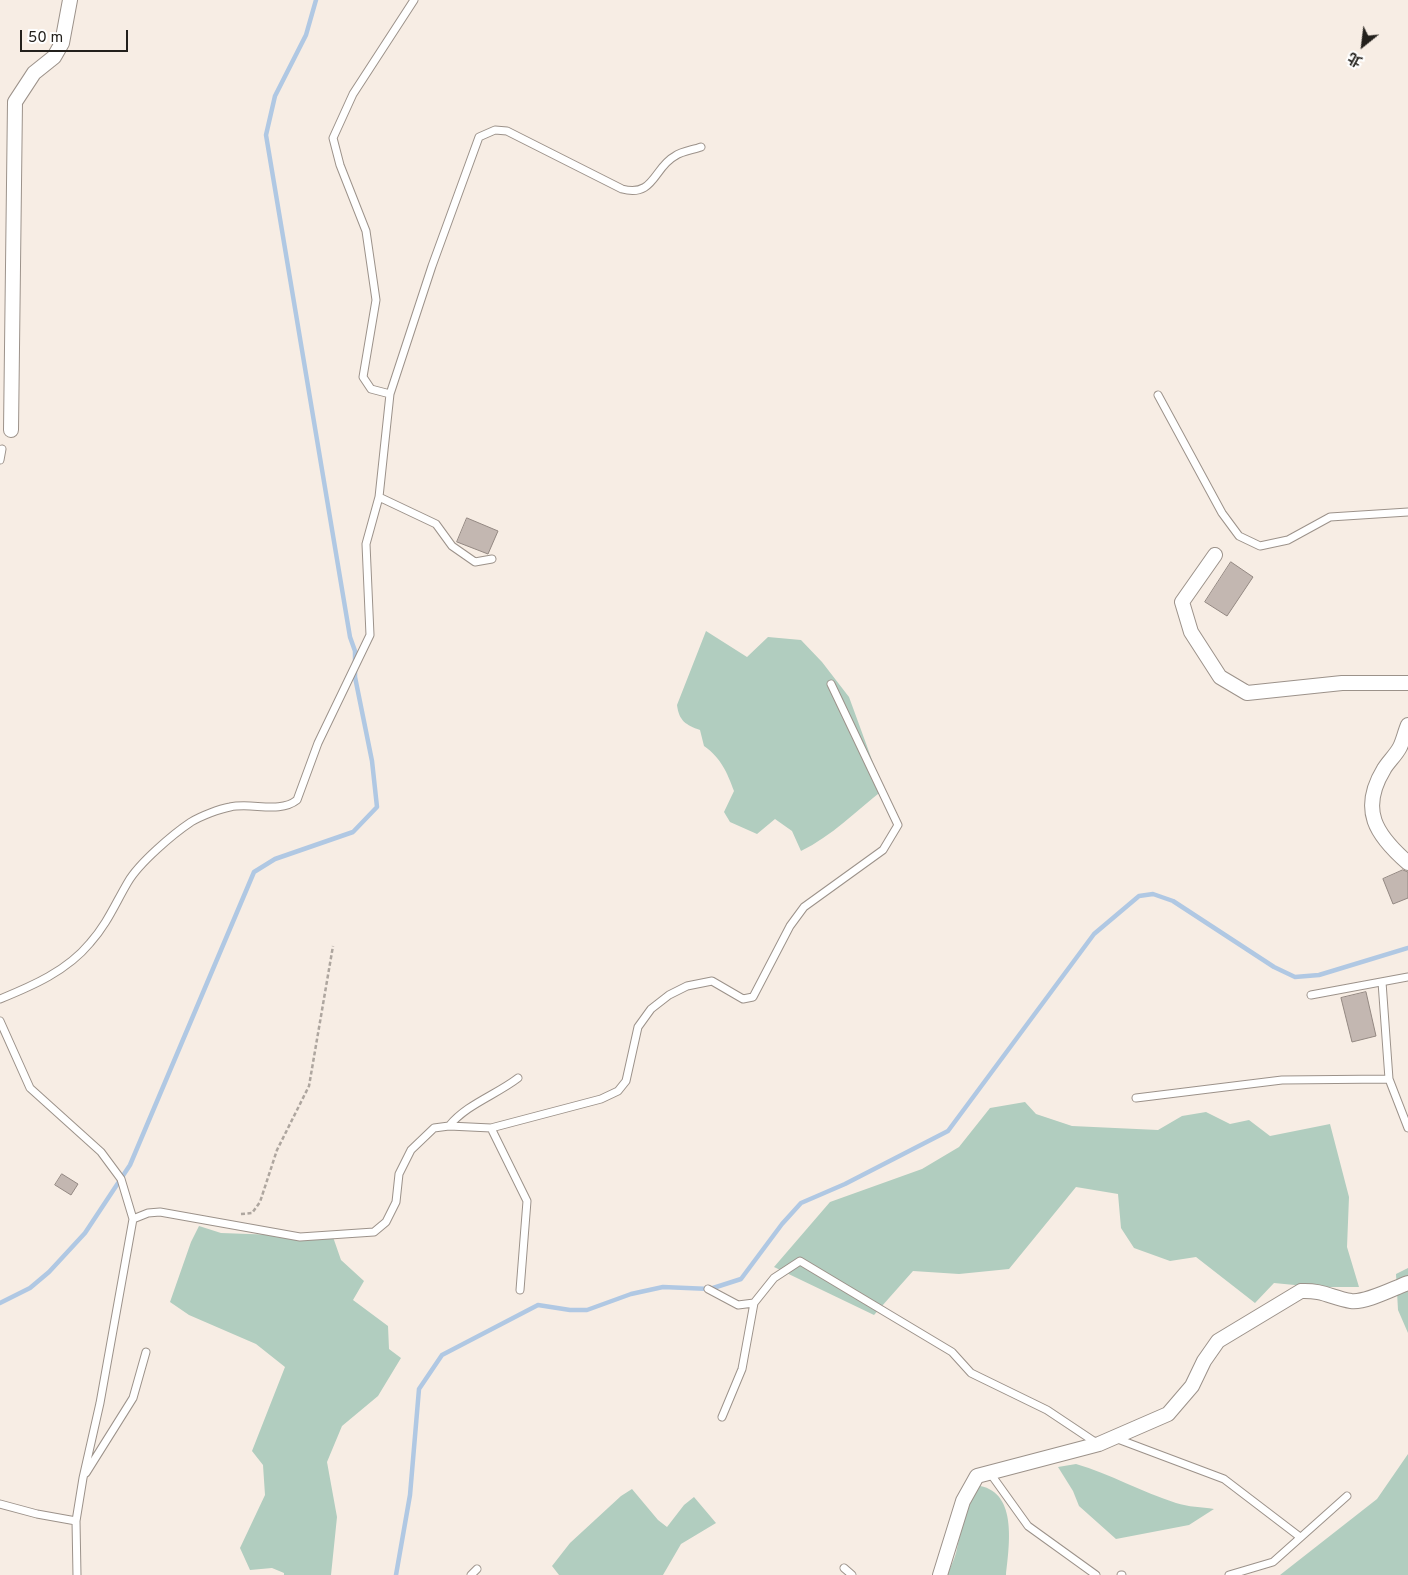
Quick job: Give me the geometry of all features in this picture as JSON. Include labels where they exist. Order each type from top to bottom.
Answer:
[{"type":"street","points":[[11,430],[15,102],[34,73],[54,57],[62,43],[70,0]]},
{"type":"street","points":[[1215,555],[1182,602],[1190,632],[1220,677],[1247,693],[1342,683],[1408,683]]},
{"type":"street","points":[[1408,725],[1400,748],[1384,769],[1375,787],[1372,806],[1373,821],[1386,843],[1408,862]]},
{"type":"street","points":[[940,1575],[970,1484],[977,1476],[1099,1444],[1168,1414],[1192,1386],[1204,1361],[1218,1341],[1301,1291],[1316,1290],[1352,1301],[1363,1300],[1408,1283]]},
{"type":"lane","points":[[390,394],[371,389],[363,377],[376,300],[366,230],[340,165],[333,138],[353,94],[414,0]]},
{"type":"lane","points":[[0,999],[26,988],[61,969],[89,945],[111,917],[129,880],[162,844],[193,821],[230,807],[289,806],[297,800],[318,743],[370,636],[366,544],[378,497],[390,394],[432,266],[479,137],[495,130],[507,131],[622,189],[633,192],[645,188],[674,156],[701,147]]},
{"type":"lane","points":[[1158,395],[1222,513],[1239,536],[1260,546],[1288,540],[1330,517],[1408,512]]},
{"type":"lane","points":[[0,460],[2,449]]},
{"type":"lane","points":[[378,497],[436,524],[452,546],[475,562],[492,559]]},
{"type":"lane","points":[[132,1219],[148,1213],[160,1212],[300,1237],[374,1232],[386,1222],[396,1202],[399,1174],[412,1150],[434,1128],[450,1126],[491,1128],[601,1099],[618,1091],[626,1081],[638,1027],[651,1009],[669,995],[687,986],[712,982],[743,1000],[753,997],[790,926],[804,907],[884,850],[898,825],[831,684]]},
{"type":"lane","points":[[1310,995],[1408,977]]},
{"type":"lane","points":[[1382,982],[1389,1079],[1408,1128]]},
{"type":"lane","points":[[0,1021],[30,1088],[101,1152],[121,1179],[132,1219],[100,1402],[83,1478],[76,1521],[77,1575]]},
{"type":"lane","points":[[450,1126],[459,1114],[503,1089],[518,1078]]},
{"type":"lane","points":[[1136,1098],[1282,1080],[1389,1079]]},
{"type":"lane","points":[[491,1128],[527,1201],[520,1290]]},
{"type":"lane","points":[[722,1417],[742,1369],[754,1303],[774,1278],[800,1261],[952,1352],[971,1373],[1047,1410],[1099,1444]]},
{"type":"lane","points":[[708,1289],[738,1305],[754,1303]]},
{"type":"lane","points":[[83,1478],[133,1398],[146,1352]]},
{"type":"lane","points":[[1114,1438],[1224,1479],[1300,1537]]},
{"type":"lane","points":[[989,1472],[1028,1526],[1096,1575]]},
{"type":"lane","points":[[1229,1575],[1273,1562],[1347,1496]]},
{"type":"lane","points":[[0,1504],[37,1514],[76,1521]]},
{"type":"lane","points":[[844,1568],[852,1575]]},
{"type":"lane","points":[[470,1575],[477,1569]]},
{"type":"path","points":[[234,1213],[252,1213],[260,1202],[277,1150],[309,1086],[334,946]]},
{"type":"green space","points":[[706,631],[747,657],[768,637],[801,640],[822,662],[849,697],[883,790],[833,831],[801,851],[792,831],[775,819],[757,834],[730,822],[724,812],[734,791],[726,772],[715,755],[704,746],[700,730],[684,722],[679,715],[677,705]]},
{"type":"green space","points":[[1025,1102],[1036,1114],[1072,1126],[1158,1130],[1182,1116],[1206,1112],[1230,1124],[1249,1120],[1270,1136],[1330,1124],[1349,1197],[1347,1247],[1359,1287],[1315,1287],[1274,1283],[1255,1303],[1196,1257],[1170,1261],[1134,1248],[1121,1228],[1118,1194],[1076,1187],[1009,1269],[959,1274],[913,1271],[874,1315],[774,1267],[830,1202],[922,1169],[959,1147],[990,1108]]},
{"type":"green space","points":[[199,1226],[221,1233],[333,1237],[341,1260],[364,1281],[353,1300],[388,1326],[389,1349],[401,1358],[378,1396],[342,1426],[327,1462],[337,1517],[331,1575],[284,1575],[284,1573],[272,1568],[250,1570],[240,1548],[265,1495],[263,1465],[252,1451],[285,1367],[256,1344],[189,1315],[170,1302],[191,1242]]},
{"type":"green space","points":[[1408,1268],[1408,1333],[1398,1310],[1396,1274]]},
{"type":"green space","points":[[1408,1454],[1408,1575],[1280,1575],[1377,1499]]},
{"type":"green space","points":[[1076,1464],[1176,1503],[1214,1509],[1189,1525],[1116,1539],[1079,1506],[1073,1491],[1058,1467]]},
{"type":"green space","points":[[980,1486],[992,1491],[1001,1499],[1006,1510],[1009,1550],[1006,1575],[947,1575],[956,1553],[970,1500]]},
{"type":"green space","points":[[632,1489],[658,1520],[667,1527],[684,1505],[694,1497],[716,1523],[681,1544],[663,1575],[559,1575],[552,1566],[570,1543],[621,1496]]},
{"type":"building","points":[[467,518],[498,531],[488,554],[457,542]]},
{"type":"building","points":[[1231,562],[1253,577],[1227,616],[1205,602]]},
{"type":"building","points":[[1403,870],[1408,872],[1408,898],[1393,904],[1383,879]]},
{"type":"building","points":[[1366,992],[1376,1036],[1352,1042],[1341,998]]},
{"type":"building","points":[[62,1174],[78,1184],[71,1195],[55,1185]]},
{"type":"waterway","points":[[0,1303],[30,1288],[49,1272],[85,1233],[130,1165],[254,872],[275,859],[353,832],[377,807],[372,761],[355,677],[355,651],[350,637],[266,135],[275,96],[306,35],[316,0]]},
{"type":"waterway","points":[[396,1575],[410,1495],[419,1389],[442,1355],[538,1305],[570,1310],[587,1310],[631,1294],[663,1287],[710,1289],[741,1279],[782,1224],[801,1203],[845,1184],[948,1131],[1094,934],[1139,896],[1153,894],[1173,901],[1274,967],[1295,977],[1319,975],[1408,948]]}]
